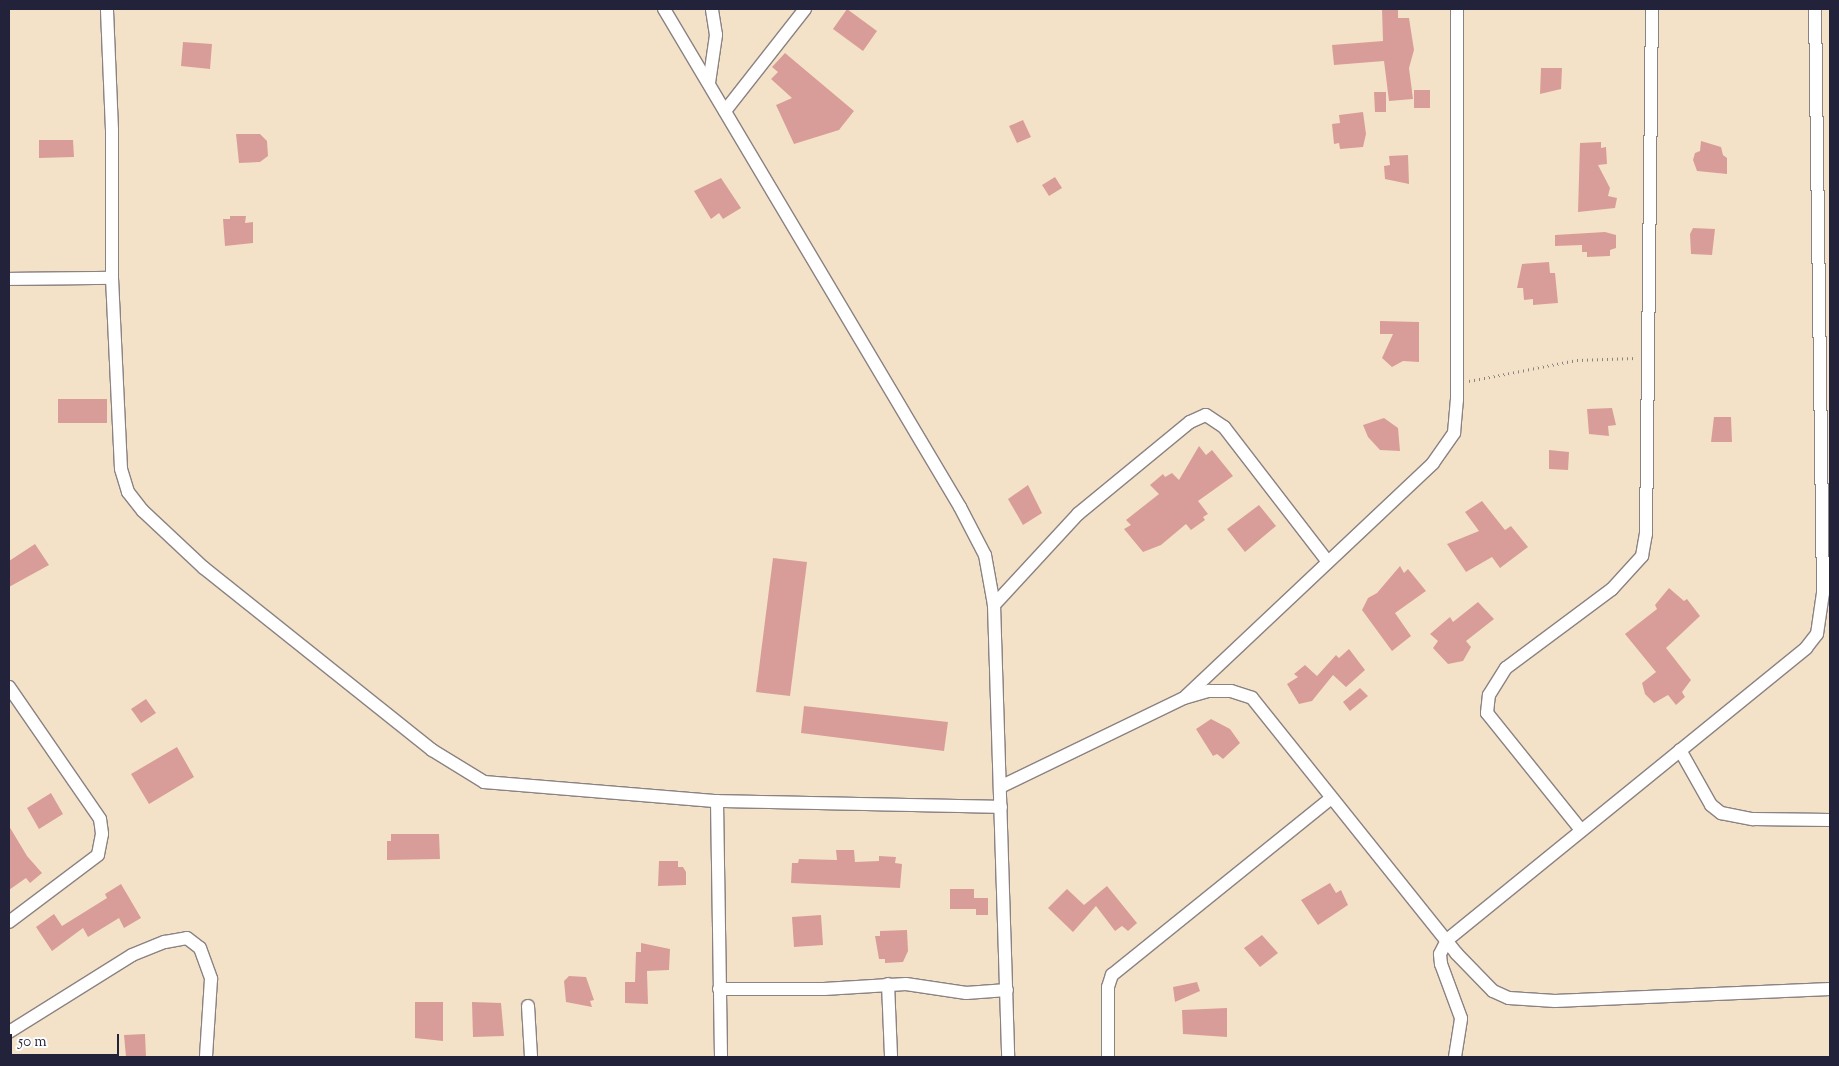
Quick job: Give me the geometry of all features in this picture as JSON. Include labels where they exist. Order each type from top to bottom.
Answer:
[{"type":"street","points":[[107,9],[112,130],[112,278],[121,469],[128,492],[142,511],[204,568],[432,750],[484,782],[717,801],[1000,807]]},
{"type":"street","points":[[664,9],[960,507],[985,555],[994,605],[1008,1057]]},
{"type":"street","points":[[709,83],[716,35],[712,9]]},
{"type":"street","points":[[725,111],[805,9]]},
{"type":"street","points":[[1184,698],[1433,463],[1454,433],[1458,383],[1457,9]]},
{"type":"street","points":[[1582,830],[1500,732],[1487,713],[1489,694],[1506,668],[1612,589],[1642,556],[1646,534],[1652,9]]},
{"type":"street","points":[[1455,1057],[1461,1018],[1441,964],[1440,954],[1447,940],[1806,648],[1818,634],[1823,593],[1825,475],[1815,9]]},
{"type":"street","points":[[9,279],[112,278]]},
{"type":"street","points":[[994,605],[1078,514],[1190,422],[1206,415],[1224,427],[1328,562]]},
{"type":"street","points":[[9,687],[100,819],[102,834],[98,855],[9,922]]},
{"type":"street","points":[[1000,787],[1184,698],[1209,691],[1231,691],[1252,698],[1447,940],[1476,974],[1494,991],[1509,998],[1555,1001],[1830,990]]},
{"type":"street","points":[[1680,750],[1712,805],[1721,813],[1753,819],[1830,820]]},
{"type":"street","points":[[1108,1057],[1108,987],[1112,975],[1331,798]]},
{"type":"street","points":[[717,801],[719,989],[722,1057]]},
{"type":"street","points":[[9,1032],[132,955],[165,942],[187,938],[200,948],[211,979],[206,1057]]},
{"type":"street","points":[[719,989],[824,989],[888,984],[966,993],[1007,990]]},
{"type":"street","points":[[888,984],[890,1057]]},
{"type":"street","points":[[528,1006],[531,1057]]},
{"type":"path","points":[[1458,383],[1577,360],[1648,357]]},
{"type":"building","points":[[847,9],[877,31],[863,51],[833,29]]},
{"type":"building","points":[[1382,9],[1398,9],[1398,18],[1409,18],[1414,50],[1409,68],[1413,99],[1389,101],[1384,61],[1334,65],[1332,45],[1383,41]]},
{"type":"building","points":[[183,42],[212,44],[210,69],[181,66]]},
{"type":"building","points":[[785,53],[854,111],[839,130],[794,144],[776,105],[792,98],[771,79],[778,72],[772,67]]},
{"type":"building","points":[[1541,68],[1562,68],[1561,89],[1540,94]]},
{"type":"building","points":[[1414,90],[1430,90],[1430,108],[1414,108]]},
{"type":"building","points":[[1374,92],[1386,92],[1386,112],[1375,112]]},
{"type":"building","points":[[1363,112],[1366,134],[1363,147],[1340,149],[1339,143],[1334,144],[1332,124],[1340,123],[1339,115]]},
{"type":"building","points":[[1023,120],[1031,137],[1017,143],[1009,126]]},
{"type":"building","points":[[236,134],[260,134],[267,141],[268,156],[260,162],[239,163]]},
{"type":"building","points":[[39,140],[73,140],[74,157],[39,158]]},
{"type":"building","points":[[1701,141],[1721,147],[1723,155],[1727,158],[1727,174],[1697,171],[1693,160],[1695,153],[1700,151]]},
{"type":"building","points":[[1601,142],[1601,148],[1606,147],[1607,164],[1598,165],[1610,188],[1608,196],[1617,198],[1615,208],[1578,212],[1580,143]]},
{"type":"building","points":[[1408,155],[1409,184],[1385,179],[1384,166],[1390,165],[1389,156]]},
{"type":"building","points":[[1055,177],[1062,188],[1049,196],[1042,185]]},
{"type":"building","points":[[721,178],[741,208],[723,219],[719,213],[711,219],[694,191]]},
{"type":"building","points":[[230,216],[246,216],[245,223],[253,222],[253,243],[225,246],[223,219],[230,219]]},
{"type":"building","points":[[1693,228],[1715,229],[1712,255],[1691,254],[1690,234]]},
{"type":"building","points":[[1605,232],[1616,235],[1616,248],[1610,250],[1610,256],[1587,257],[1587,252],[1582,252],[1582,245],[1555,246],[1555,235]]},
{"type":"building","points":[[1549,262],[1550,273],[1555,273],[1558,303],[1533,305],[1533,299],[1524,300],[1523,288],[1517,288],[1522,264]]},
{"type":"building","points":[[1380,321],[1419,322],[1419,362],[1403,361],[1392,367],[1382,358],[1393,334],[1380,334]]},
{"type":"building","points":[[58,399],[107,399],[107,423],[58,423]]},
{"type":"building","points":[[1612,408],[1616,425],[1608,426],[1609,436],[1589,434],[1587,409]]},
{"type":"building","points":[[1714,417],[1731,417],[1732,442],[1711,442]]},
{"type":"building","points":[[1384,418],[1398,428],[1400,451],[1380,450],[1368,437],[1363,425]]},
{"type":"building","points":[[1199,446],[1206,455],[1212,450],[1233,476],[1198,501],[1208,514],[1203,517],[1205,520],[1191,530],[1186,524],[1161,545],[1143,552],[1124,529],[1131,525],[1126,520],[1159,494],[1150,485],[1163,474],[1165,477],[1172,473],[1179,480]]},
{"type":"building","points":[[1549,450],[1569,452],[1568,470],[1549,469]]},
{"type":"building","points":[[1028,485],[1042,513],[1023,525],[1008,499]]},
{"type":"building","points":[[1482,501],[1505,530],[1511,526],[1528,547],[1500,568],[1492,557],[1466,572],[1447,544],[1479,531],[1465,512]]},
{"type":"building","points":[[1259,505],[1276,526],[1245,552],[1227,529]]},
{"type":"building","points":[[35,544],[49,565],[9,587],[9,561]]},
{"type":"building","points":[[773,558],[807,562],[790,696],[756,692]]},
{"type":"building","points":[[1400,566],[1404,573],[1408,569],[1426,591],[1395,613],[1411,636],[1392,651],[1362,610],[1368,598],[1377,593]]},
{"type":"building","points":[[1669,588],[1684,601],[1687,599],[1700,616],[1666,648],[1691,680],[1682,692],[1685,697],[1676,705],[1668,695],[1654,703],[1645,694],[1642,683],[1656,672],[1625,634],[1657,609],[1655,605]]},
{"type":"building","points":[[1478,602],[1494,619],[1466,641],[1471,647],[1463,661],[1448,664],[1433,648],[1438,641],[1430,634],[1450,617],[1453,622]]},
{"type":"building","points":[[1349,649],[1365,670],[1346,687],[1333,675],[1312,701],[1299,704],[1287,684],[1298,677],[1294,674],[1305,665],[1317,676],[1336,655],[1339,658]]},
{"type":"building","points":[[1360,688],[1368,696],[1350,711],[1343,702]]},
{"type":"building","points":[[146,699],[156,713],[141,723],[131,709]]},
{"type":"building","points":[[804,706],[948,722],[944,751],[801,733]]},
{"type":"building","points":[[1211,719],[1230,729],[1240,743],[1223,759],[1217,754],[1213,756],[1196,729]]},
{"type":"building","points":[[177,747],[194,777],[149,804],[131,774]]},
{"type":"building","points":[[51,793],[63,814],[39,829],[27,808]]},
{"type":"building","points":[[9,826],[27,856],[42,873],[30,883],[26,878],[9,890]]},
{"type":"building","points":[[391,834],[439,834],[440,859],[387,860],[387,841],[391,841]]},
{"type":"building","points":[[836,850],[854,850],[855,862],[879,861],[879,856],[896,857],[895,863],[902,864],[900,888],[791,883],[792,863],[798,863],[799,859],[837,860]]},
{"type":"building","points":[[659,861],[678,861],[678,867],[683,867],[686,872],[686,885],[658,886]]},
{"type":"building","points":[[1330,883],[1336,893],[1341,890],[1348,905],[1318,925],[1301,900]]},
{"type":"building","points":[[121,884],[141,918],[124,928],[119,918],[88,937],[83,928],[52,951],[36,927],[54,914],[62,926],[107,898],[105,894]]},
{"type":"building","points":[[1107,886],[1137,923],[1128,931],[1122,926],[1115,931],[1096,906],[1073,932],[1048,908],[1067,889],[1084,905]]},
{"type":"building","points":[[950,889],[974,889],[974,898],[988,898],[988,915],[976,915],[976,909],[950,909]]},
{"type":"building","points":[[821,915],[823,945],[794,947],[792,917]]},
{"type":"building","points":[[907,930],[908,951],[903,962],[885,963],[885,959],[879,959],[875,936],[880,936],[880,931]]},
{"type":"building","points":[[1262,935],[1278,953],[1260,967],[1244,948]]},
{"type":"building","points":[[641,943],[670,949],[669,970],[647,971],[648,1004],[625,1003],[625,982],[635,982],[636,952],[641,952]]},
{"type":"building","points":[[569,976],[586,977],[594,1000],[590,1001],[592,1007],[566,1002],[564,981]]},
{"type":"building","points":[[1197,982],[1200,991],[1175,1002],[1173,987]]},
{"type":"building","points":[[415,1002],[443,1002],[443,1041],[415,1038]]},
{"type":"building","points":[[472,1002],[501,1003],[504,1036],[473,1037]]},
{"type":"building","points":[[1227,1008],[1227,1037],[1183,1034],[1182,1010]]},
{"type":"building","points":[[145,1034],[146,1057],[126,1057],[124,1035]]}]
